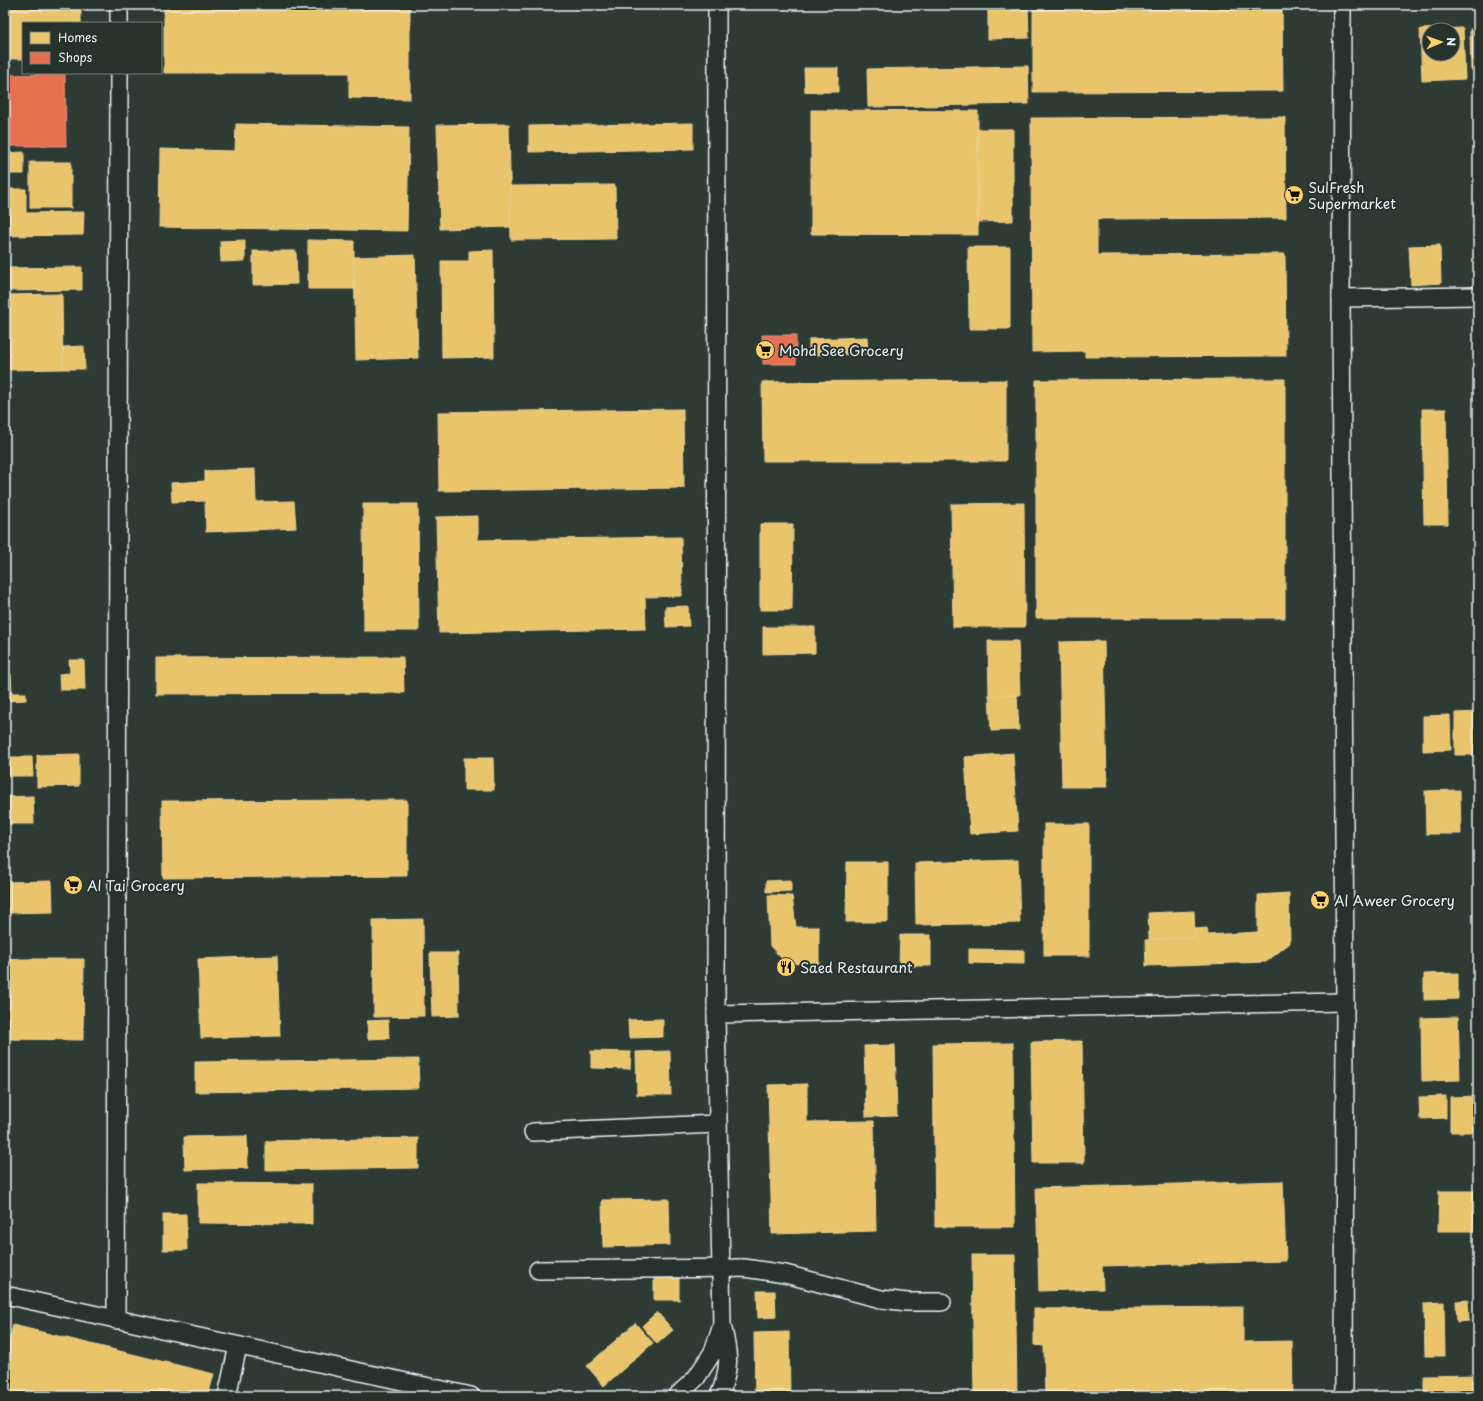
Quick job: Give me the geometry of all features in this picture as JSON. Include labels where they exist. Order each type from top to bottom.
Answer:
[{"type":"lane","points":[[119,5],[119,22]]},
{"type":"lane","points":[[717,5],[716,1014],[722,1325],[728,1352],[726,1380],[718,1396]]},
{"type":"lane","points":[[1342,5],[1340,298],[1345,1002],[1344,1396]]},
{"type":"lane","points":[[116,1320],[119,74]]},
{"type":"lane","points":[[1340,298],[1478,296]]},
{"type":"lane","points":[[716,1014],[1345,1002]]},
{"type":"lane","points":[[533,1132],[718,1124]]},
{"type":"lane","points":[[538,1270],[744,1268],[785,1274],[881,1299],[907,1302],[942,1302]]},
{"type":"lane","points":[[5,1295],[471,1396]]},
{"type":"lane","points":[[677,1396],[696,1378],[713,1352],[722,1325]]},
{"type":"lane","points":[[227,1396],[238,1346]]},
{"type":"building: Homes","points":[[5,5],[81,5],[81,22],[22,22],[22,59],[5,59]]},
{"type":"building: Homes","points":[[164,5],[410,5],[410,99],[349,98],[349,73],[164,73]]},
{"type":"building: Homes","points":[[988,5],[1028,5],[1029,38],[988,39]]},
{"type":"building: Homes","points":[[1033,5],[1282,5],[1283,91],[1033,92]]},
{"type":"building: Homes","points":[[1461,28],[1463,28],[1465,79],[1422,81],[1421,62],[1461,62]]},
{"type":"building: Homes","points":[[1420,29],[1421,29],[1421,55]]},
{"type":"building: Homes","points":[[1470,29],[1478,29],[1478,70],[1471,70]]},
{"type":"building: Homes","points":[[1028,66],[1029,104],[868,107],[867,69]]},
{"type":"building: Homes","points":[[804,68],[838,68],[838,92],[805,92]]},
{"type":"building: Homes","points":[[811,110],[978,111],[978,235],[811,234]]},
{"type":"building: Homes","points":[[1285,117],[1286,218],[1097,219],[1097,255],[1285,254],[1286,356],[1085,357],[1085,351],[1032,352],[1031,118]]},
{"type":"building: Homes","points":[[693,123],[693,149],[529,152],[529,126]]},
{"type":"building: Homes","points":[[236,124],[409,127],[407,231],[159,227],[160,149],[235,151]]},
{"type":"building: Homes","points":[[509,124],[511,227],[440,229],[437,125]]},
{"type":"building: Homes","points":[[978,129],[1013,129],[1013,221],[978,222]]},
{"type":"building: Homes","points":[[24,152],[24,174],[5,174],[5,153]]},
{"type":"building: Homes","points":[[30,162],[71,162],[71,208],[30,208]]},
{"type":"building: Homes","points":[[615,185],[616,239],[511,240],[510,186]]},
{"type":"building: Homes","points":[[5,189],[26,189],[26,213],[84,212],[83,235],[5,236]]},
{"type":"building: Homes","points":[[245,240],[245,261],[221,262],[220,241]]},
{"type":"building: Homes","points":[[308,240],[354,241],[354,289],[308,289]]},
{"type":"building: Homes","points":[[1440,245],[1441,283],[1411,285],[1409,246]]},
{"type":"building: Homes","points":[[968,247],[1010,247],[1010,329],[969,329]]},
{"type":"building: Homes","points":[[493,250],[494,357],[442,358],[441,261],[469,261],[469,251]]},
{"type":"building: Homes","points":[[253,251],[296,251],[297,284],[253,285]]},
{"type":"building: Homes","points":[[415,255],[418,358],[356,360],[354,257]]},
{"type":"building: Homes","points":[[82,267],[82,290],[5,291],[5,268]]},
{"type":"building: Homes","points":[[62,294],[63,369],[5,370],[5,295]]},
{"type":"building: Homes","points":[[867,337],[868,354],[809,355],[809,339]]},
{"type":"building: Homes","points":[[84,346],[85,369],[63,369],[63,347]]},
{"type":"building: Homes","points":[[1285,379],[1285,618],[1036,618],[1036,380]]},
{"type":"building: Homes","points":[[1006,380],[1006,461],[763,461],[762,382]]},
{"type":"building: Homes","points":[[683,409],[684,488],[439,491],[438,412]]},
{"type":"building: Homes","points":[[1422,409],[1446,409],[1448,524],[1424,524]]},
{"type":"building: Homes","points":[[255,469],[256,502],[294,501],[296,528],[206,532],[205,501],[172,502],[171,483],[205,481],[205,471]]},
{"type":"building: Homes","points":[[1024,503],[1025,627],[953,627],[951,504]]},
{"type":"building: Homes","points":[[363,504],[418,504],[419,631],[364,631]]},
{"type":"building: Homes","points":[[478,516],[478,540],[681,537],[682,596],[645,597],[646,629],[439,633],[436,517]]},
{"type":"building: Homes","points":[[760,524],[793,524],[792,610],[760,610]]},
{"type":"building: Homes","points":[[688,606],[689,626],[666,627],[665,607]]},
{"type":"building: Homes","points":[[763,627],[815,627],[815,653],[763,654]]},
{"type":"building: Homes","points":[[988,641],[1018,641],[1020,695],[989,696]]},
{"type":"building: Homes","points":[[1104,641],[1107,787],[1062,787],[1059,642]]},
{"type":"building: Homes","points":[[403,657],[404,693],[156,694],[156,658]]},
{"type":"building: Homes","points":[[69,660],[84,660],[85,690],[60,690],[59,674],[70,673]]},
{"type":"building: Homes","points":[[11,674],[12,693],[26,693],[26,700],[5,701],[5,675]]},
{"type":"building: Homes","points":[[1017,695],[1019,730],[991,731],[989,696]]},
{"type":"building: Homes","points":[[1478,712],[1478,755],[1455,755],[1455,713]]},
{"type":"building: Homes","points":[[1450,715],[1451,750],[1423,751],[1423,716]]},
{"type":"building: Homes","points":[[1013,753],[1018,831],[970,834],[965,757]]},
{"type":"building: Homes","points":[[79,754],[79,786],[37,787],[37,755]]},
{"type":"building: Homes","points":[[5,757],[32,757],[33,776],[5,776]]},
{"type":"building: Homes","points":[[464,758],[493,758],[494,790],[464,790]]},
{"type":"building: Homes","points":[[1460,790],[1461,834],[1426,834],[1425,791]]},
{"type":"building: Homes","points":[[33,796],[34,824],[5,824],[5,797]]},
{"type":"building: Homes","points":[[407,800],[407,876],[163,878],[162,801]]},
{"type":"building: Homes","points":[[1044,824],[1089,824],[1089,956],[1044,956]]},
{"type":"building: Homes","points":[[1018,860],[1020,923],[916,925],[915,863]]},
{"type":"building: Homes","points":[[847,862],[888,862],[888,922],[846,922]]},
{"type":"building: Homes","points":[[791,880],[791,891],[766,892],[766,881]]},
{"type":"building: Homes","points":[[52,881],[53,912],[5,913],[5,882]]},
{"type":"building: Homes","points":[[1289,893],[1290,943],[1266,962],[1146,966],[1145,940],[1195,937],[1195,929],[1207,928],[1208,935],[1258,932],[1258,895]]},
{"type":"building: Homes","points":[[768,895],[792,896],[796,927],[819,927],[819,965],[786,963],[770,946]]},
{"type":"building: Homes","points":[[1194,911],[1195,937],[1149,939],[1148,913]]},
{"type":"building: Homes","points":[[423,919],[424,1016],[374,1017],[373,920]]},
{"type":"building: Homes","points":[[900,935],[931,935],[931,966],[899,966]]},
{"type":"building: Homes","points":[[969,949],[1024,950],[1024,964],[969,963]]},
{"type":"building: Homes","points":[[430,953],[458,953],[459,1016],[432,1017]]},
{"type":"building: Homes","points":[[277,956],[280,1036],[201,1038],[198,959]]},
{"type":"building: Homes","points":[[5,959],[84,959],[83,1040],[5,1039]]},
{"type":"building: Homes","points":[[1458,973],[1458,999],[1424,1000],[1424,974]]},
{"type":"building: Homes","points":[[1458,1017],[1460,1080],[1422,1081],[1421,1018]]},
{"type":"building: Homes","points":[[663,1019],[663,1037],[629,1038],[628,1020]]},
{"type":"building: Homes","points":[[388,1020],[389,1038],[368,1039],[367,1021]]},
{"type":"building: Homes","points":[[1082,1041],[1084,1163],[1033,1163],[1031,1042]]},
{"type":"building: Homes","points":[[1013,1043],[1015,1227],[935,1227],[933,1044]]},
{"type":"building: Homes","points":[[895,1045],[897,1116],[866,1117],[864,1046]]},
{"type":"building: Homes","points":[[591,1051],[631,1052],[630,1069],[591,1068]]},
{"type":"building: Homes","points":[[670,1051],[671,1095],[637,1095],[636,1052]]},
{"type":"building: Homes","points":[[418,1059],[419,1088],[195,1092],[195,1062]]},
{"type":"building: Homes","points":[[807,1084],[807,1122],[874,1121],[876,1231],[772,1234],[768,1085]]},
{"type":"building: Homes","points":[[1446,1096],[1446,1118],[1420,1119],[1419,1097]]},
{"type":"building: Homes","points":[[1478,1096],[1478,1132],[1450,1132],[1450,1097]]},
{"type":"building: Homes","points":[[247,1136],[248,1168],[185,1170],[184,1137]]},
{"type":"building: Homes","points":[[418,1138],[418,1168],[266,1170],[266,1141]]},
{"type":"building: Homes","points":[[1283,1181],[1286,1261],[1102,1266],[1103,1289],[1039,1291],[1036,1188]]},
{"type":"building: Homes","points":[[198,1183],[312,1184],[312,1224],[198,1223]]},
{"type":"building: Homes","points":[[1439,1191],[1478,1191],[1478,1231],[1438,1231]]},
{"type":"building: Homes","points":[[669,1199],[670,1245],[603,1247],[602,1200]]},
{"type":"building: Homes","points":[[163,1214],[186,1214],[187,1250],[163,1250]]},
{"type":"building: Homes","points":[[972,1255],[1015,1255],[1017,1396],[974,1396]]},
{"type":"building: Homes","points":[[654,1276],[679,1276],[679,1300],[654,1300]]},
{"type":"building: Homes","points":[[757,1291],[775,1291],[776,1317],[758,1318]]},
{"type":"building: Homes","points":[[1468,1300],[1469,1321],[1457,1322],[1456,1301]]},
{"type":"building: Homes","points":[[1444,1302],[1445,1356],[1425,1356],[1424,1303]]},
{"type":"building: Homes","points":[[1243,1307],[1243,1342],[1292,1341],[1293,1396],[1045,1396],[1044,1346],[1034,1345],[1034,1309]]},
{"type":"building: Homes","points":[[657,1312],[673,1330],[657,1344],[642,1326]]},
{"type":"building: Homes","points":[[635,1323],[653,1343],[604,1386],[587,1366]]},
{"type":"building: Homes","points":[[13,1325],[214,1374],[208,1396],[5,1396],[5,1359]]},
{"type":"building: Homes","points":[[789,1332],[790,1396],[755,1396],[754,1333]]},
{"type":"building: Homes","points":[[1478,1375],[1478,1396],[1424,1396],[1424,1376]]},
{"type":"building: Shops","points":[[65,74],[66,146],[5,146],[5,75]]},
{"type":"building: Shops","points":[[762,335],[796,335],[796,364],[763,364]]},
{"type":"place","name":"SulFresh Supermarket","points":[[1294,195]]},
{"type":"place","name":"Mohd See Grocery","points":[[765,350]]},
{"type":"place","name":"Al Tai Grocery","points":[[73,885]]},
{"type":"place","name":"Al Aweer Grocery","points":[[1320,900]]},
{"type":"place","name":"Saed Restaurant","points":[[786,967]]}]
